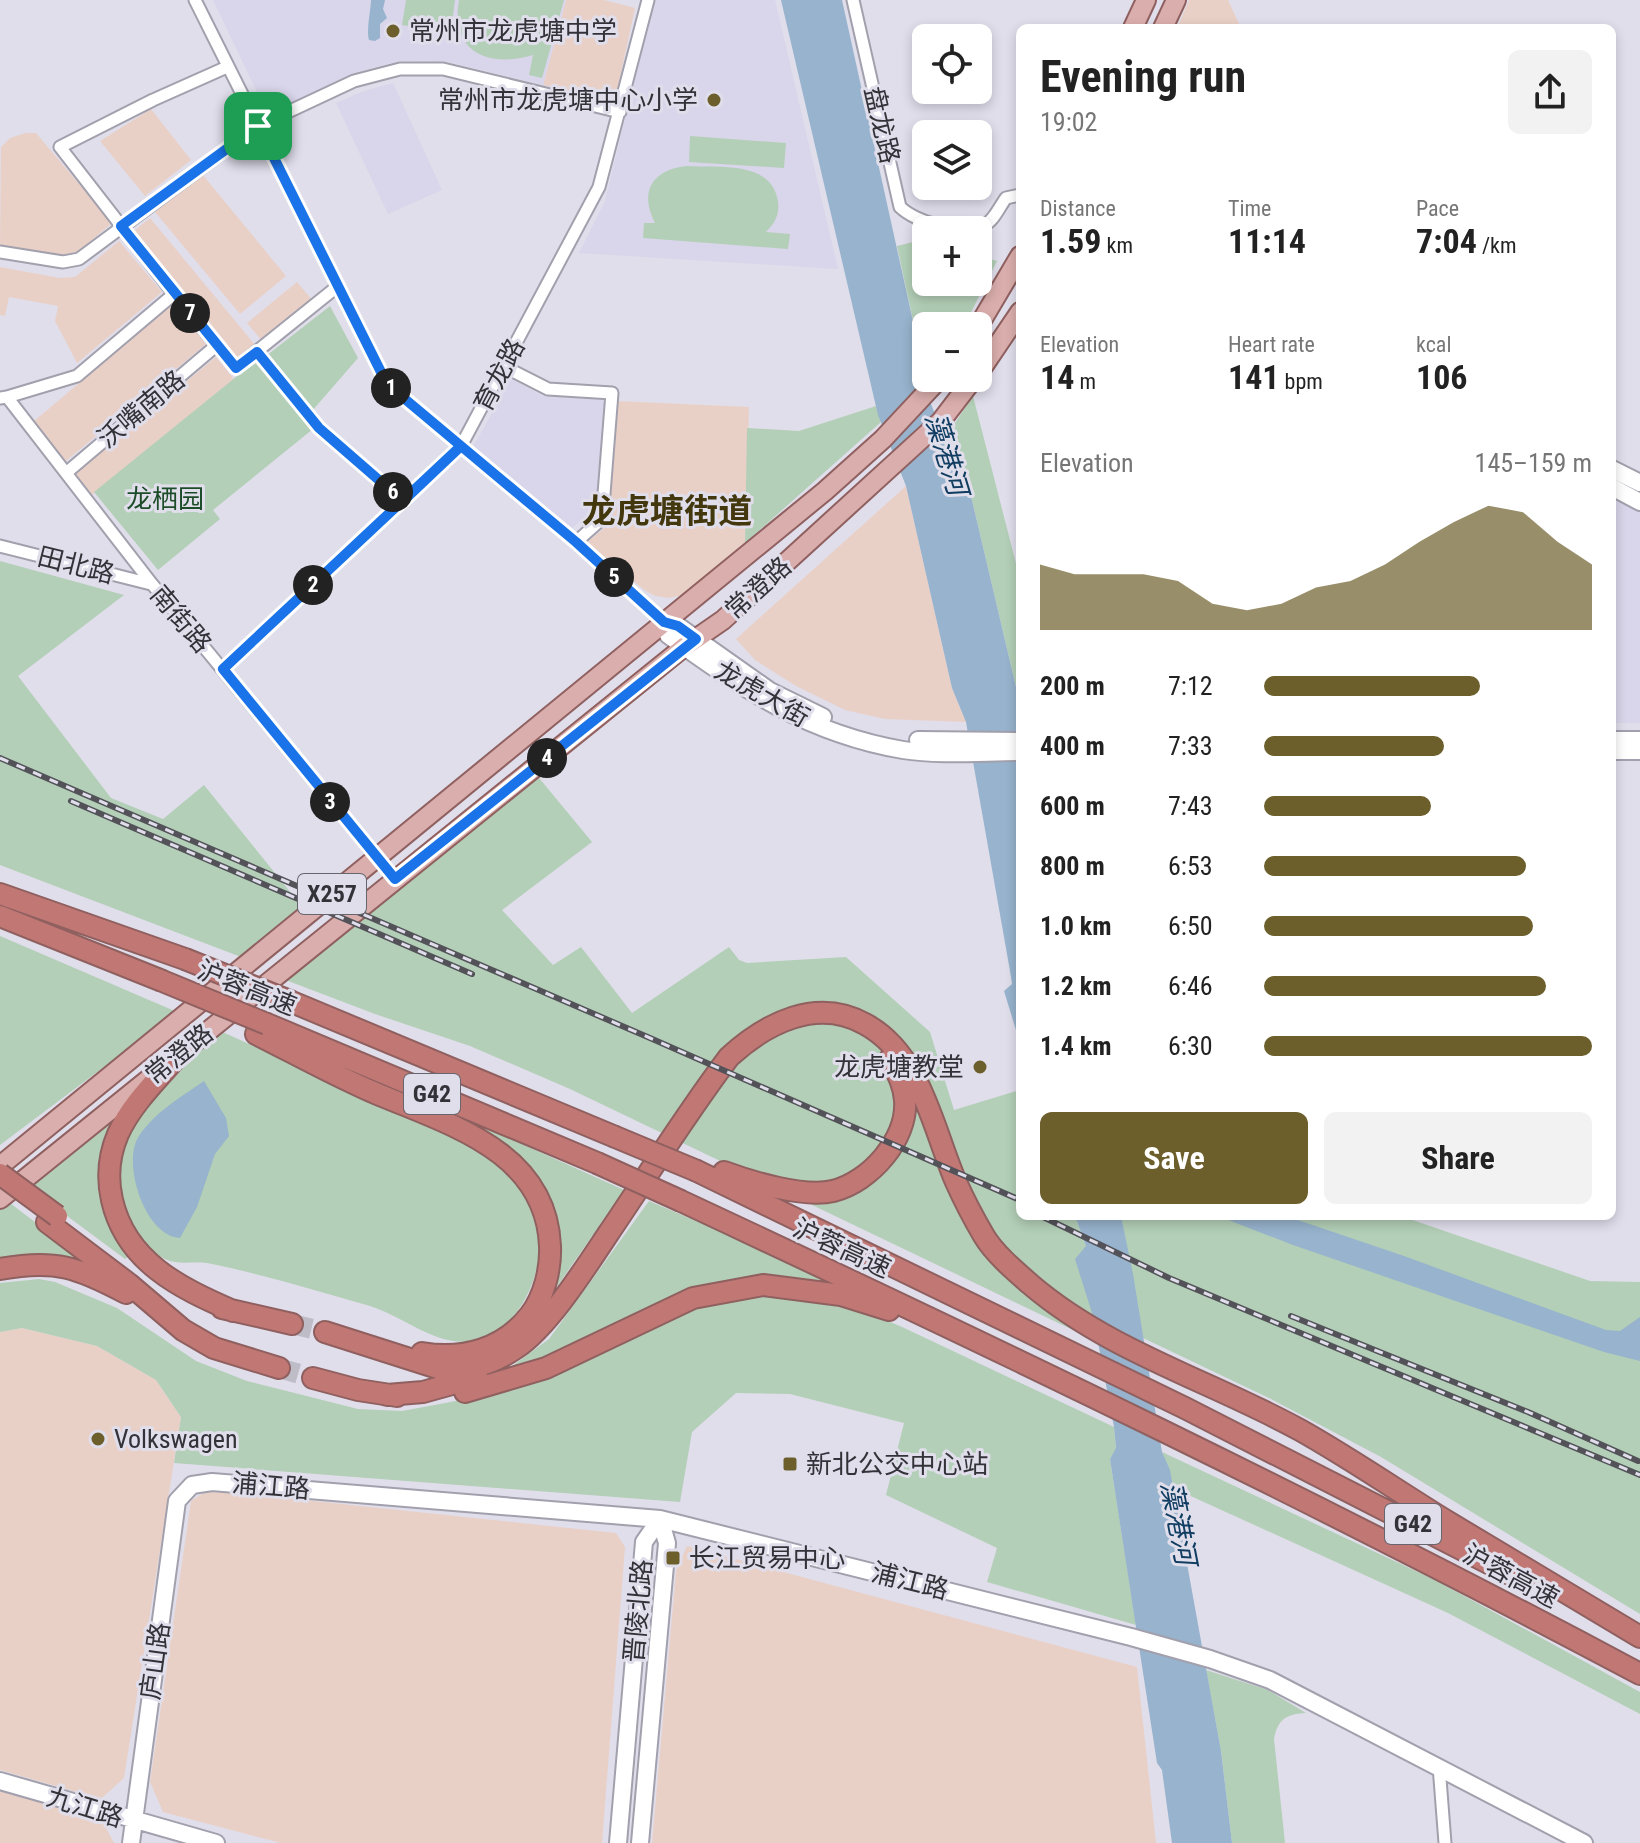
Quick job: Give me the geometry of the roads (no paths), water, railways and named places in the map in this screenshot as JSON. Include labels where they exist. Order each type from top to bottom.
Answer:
[{"type":"highway","name":"沪蓉高速","points":[[0,894],[185,959],[700,1168],[1185,1408],[1640,1639]]},
{"type":"highway","points":[[0,917],[262,1029],[364,1088],[429,1114],[491,1146],[521,1172],[542,1205],[550,1240],[551,1262],[532,1313],[500,1343],[477,1352],[438,1356],[359,1342]]},
{"type":"highway","points":[[325,1332],[441,1369],[459,1371],[480,1367],[517,1348],[552,1312],[588,1264],[729,1057],[747,1040],[768,1027],[803,1014],[848,1016],[867,1024],[897,1049],[917,1083],[957,1183],[985,1239],[1030,1284],[1085,1324],[1301,1431],[1640,1639]]},
{"type":"highway","points":[[387,1395],[423,1392],[481,1376],[506,1365],[541,1339],[595,1268],[740,1060],[760,1043],[796,1025],[816,1021],[838,1023],[874,1040],[898,1071],[905,1100],[902,1122],[888,1150],[864,1178],[831,1192],[801,1191],[700,1168]]},
{"type":"highway","name":"沪蓉高速","points":[[262,1029],[597,1163],[681,1201],[1189,1443],[1438,1567],[1640,1674]]},
{"type":"highway","points":[[182,1051],[145,1093],[118,1134],[110,1165],[109,1186],[119,1224],[136,1251],[160,1273],[190,1293],[233,1311]]},
{"type":"highway","points":[[0,1174],[183,1330]]},
{"type":"highway","points":[[0,1188],[160,1292],[292,1324]]},
{"type":"highway","points":[[0,1269],[38,1263],[70,1268],[125,1292],[214,1348],[279,1368]]},
{"type":"highway","points":[[313,1378],[387,1395],[421,1397],[461,1393],[546,1368],[693,1298],[763,1285],[841,1295],[912,1318],[1087,1395]]},
{"type":"main road","points":[[1135,24],[1146,0]]},
{"type":"main road","points":[[1165,24],[1176,0]]},
{"type":"main road","points":[[987,312],[1016,263]]},
{"type":"main road","name":"常澄路","points":[[992,353],[1016,318]]},
{"type":"main road","name":"常澄路","points":[[0,1166],[825,491],[883,439],[927,392]]},
{"type":"main road","name":"常澄路","points":[[0,1199],[395,879],[723,620],[941,421],[964,392]]},
{"type":"street","points":[[195,0],[387,384],[576,542],[664,622]]},
{"type":"street","name":"育龙路","points":[[223,669],[461,446],[599,187],[648,0]]},
{"type":"street","name":"盘龙路","points":[[853,0],[900,207],[912,218],[967,230],[988,223],[1006,198],[1016,196]]},
{"type":"street","points":[[227,67],[60,147],[236,368],[338,286]]},
{"type":"street","points":[[0,252],[63,262],[79,259],[258,126],[354,81],[400,69],[443,69],[620,112]]},
{"type":"street","points":[[3,397],[77,376],[174,294]]},
{"type":"street","name":"沃嘴南路","points":[[66,473],[217,345]]},
{"type":"street","points":[[257,352],[319,428],[403,501]]},
{"type":"street","points":[[503,366],[548,389],[612,393],[602,519],[576,542]]},
{"type":"street","name":"南街路","points":[[3,397],[395,879]]},
{"type":"street","points":[[1616,471],[1640,483]]},
{"type":"street","points":[[1616,489],[1640,502]]},
{"type":"street","name":"田北路","points":[[0,546],[152,584]]},
{"type":"street","name":"龙虎大街","points":[[664,622],[668,635],[690,643],[761,700],[835,734],[905,750],[956,746]]},
{"type":"street","points":[[1616,740],[1640,740]]},
{"type":"street","points":[[956,746],[1016,741]]},
{"type":"street","points":[[956,746],[1016,752]]},
{"type":"street","points":[[1616,751],[1640,751]]},
{"type":"street","name":"浦江路","points":[[192,1485],[212,1482],[660,1519],[1131,1637],[1210,1659],[1306,1696],[1584,1843]]},
{"type":"street","name":"庐山路","points":[[131,1843],[177,1501],[192,1485]]},
{"type":"street","name":"晋陵北路","points":[[618,1843],[644,1542],[660,1519]]},
{"type":"street","name":"晋陵北路","points":[[640,1843],[667,1543],[660,1519]]},
{"type":"street","points":[[1439,1766],[1445,1843]]},
{"type":"street","name":"九江路","points":[[0,1781],[216,1843]]},
{"type":"water","points":[[371,0],[385,0],[383,9],[387,18],[380,24],[380,38],[375,41],[369,40],[368,36]]},
{"type":"water","points":[[781,0],[842,0],[912,317],[912,392],[927,392],[948,460],[971,496],[1016,687],[1016,1030],[1004,991],[1012,984],[966,722],[952,688],[906,486],[878,415]]},
{"type":"water","points":[[204,1081],[226,1118],[229,1136],[215,1154],[197,1207],[180,1238],[167,1234],[147,1212],[135,1179],[134,1148],[139,1136],[153,1120]]},
{"type":"water","name":"藻港河","points":[[1076,1220],[1122,1220],[1162,1452],[1170,1470],[1221,1751],[1232,1843],[1172,1843],[1110,1459],[1116,1448],[1114,1427],[1093,1316],[1075,1259],[1086,1246]]},
{"type":"water","points":[[1228,1220],[1298,1220],[1606,1330],[1620,1331],[1640,1317],[1640,1361],[1604,1352]]},
{"type":"tunnel","points":[[292,1324],[325,1332]]},
{"type":"tunnel","points":[[279,1368],[313,1378]]},
{"type":"railway","points":[[0,758],[1016,1198]]},
{"type":"railway","points":[[71,801],[472,974]]},
{"type":"railway","points":[[1049,1220],[1169,1278],[1640,1475]]},
{"type":"railway","points":[[1291,1316],[1528,1412],[1638,1461]]},
{"type":"place","name":"常州市龙虎塘中学","points":[[393,31]]},
{"type":"place","name":"常州市龙虎塘中心小学","points":[[714,100]]},
{"type":"place","name":"龙虎塘教堂","points":[[980,1067]]},
{"type":"place","name":"Volkswagen","points":[[98,1439]]},
{"type":"place","name":"新北公交中心站","points":[[790,1464]]},
{"type":"place","name":"长江贸易中心","points":[[673,1558]]},
{"type":"district","name":"龙虎塘街道","points":[[667,511]]},
{"type":"park label","name":"龙栖园","points":[[165,499]]}]
